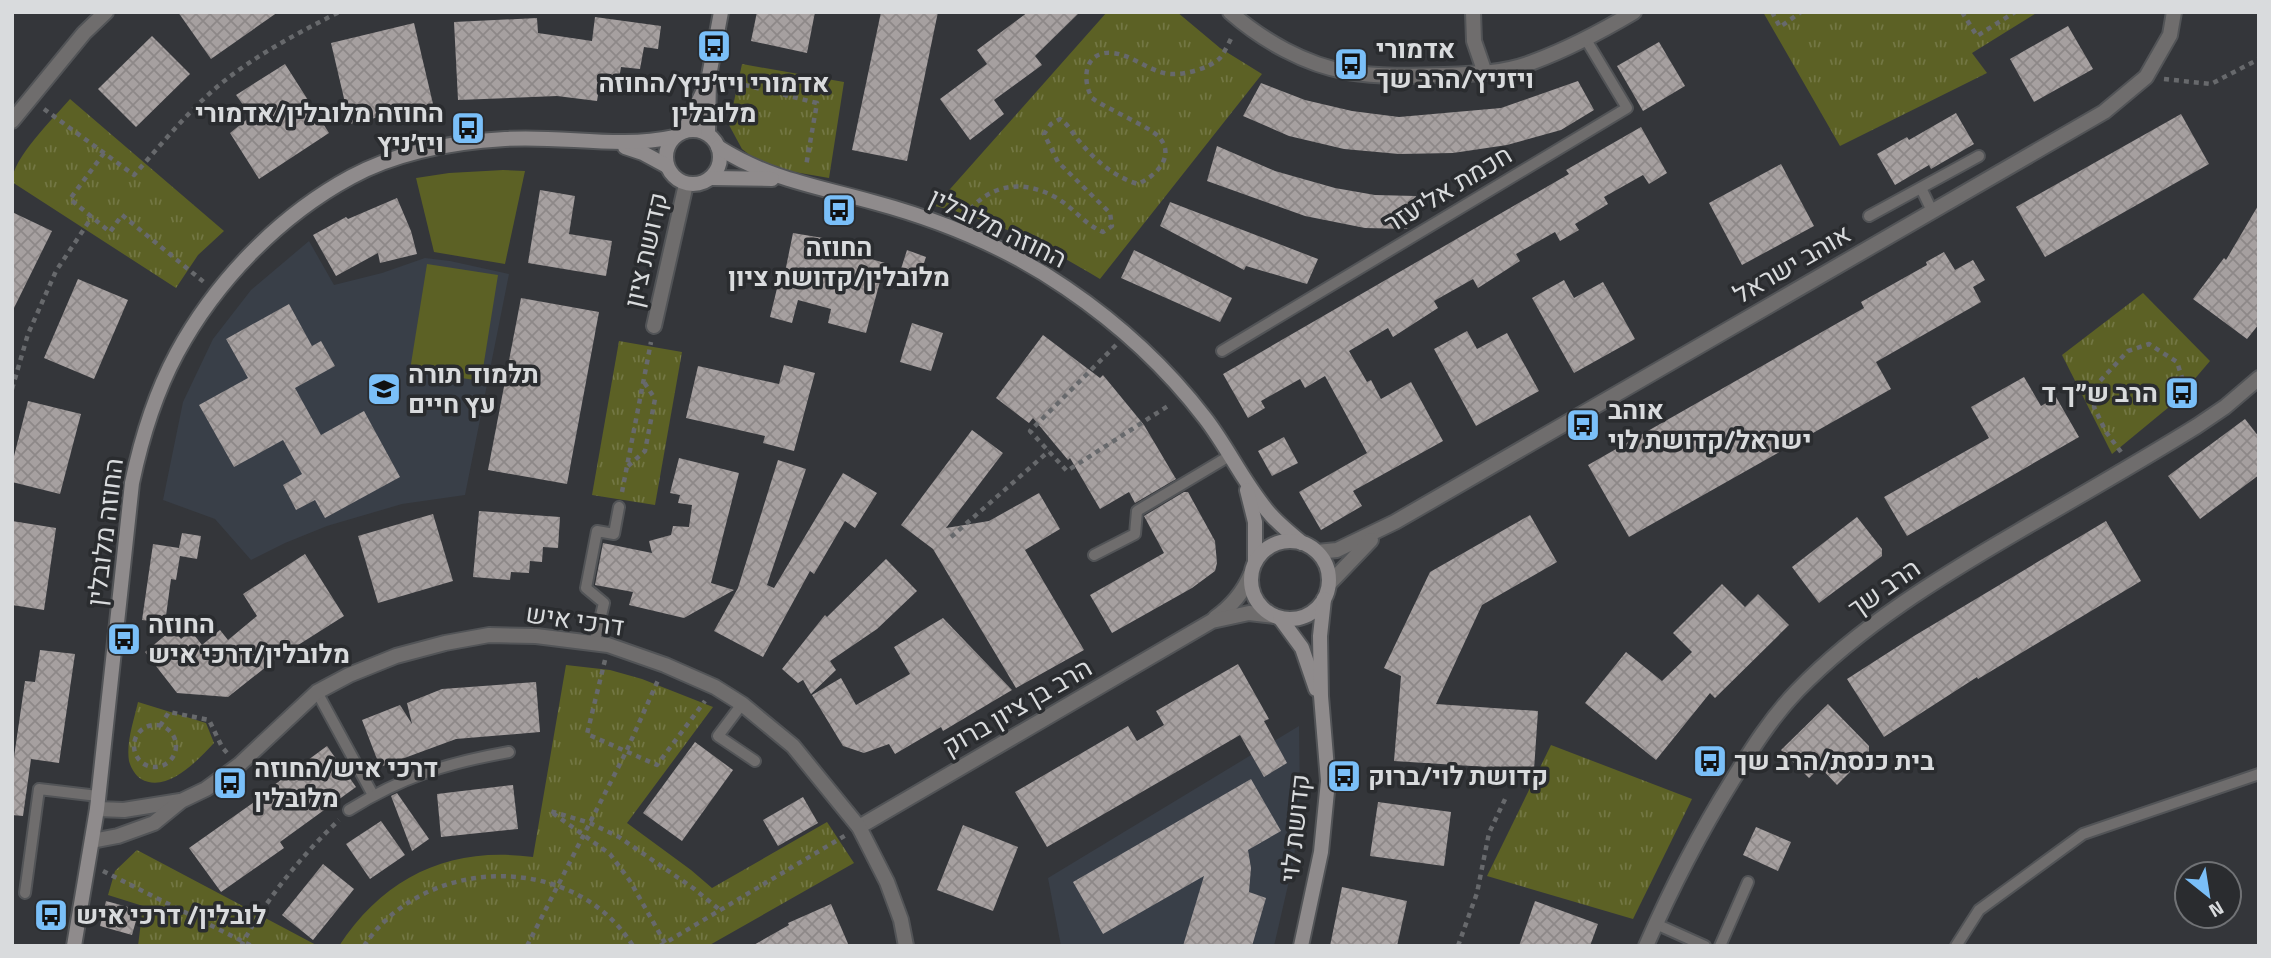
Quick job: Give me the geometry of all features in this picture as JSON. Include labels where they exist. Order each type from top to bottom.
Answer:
[{"type":"street","points":[[12,121],[84,33],[106,12]]},
{"type":"street","points":[[708,134],[709,76],[721,12]]},
{"type":"street","points":[[1472,12],[1475,41],[1485,73]]},
{"type":"street","points":[[1235,17],[1263,37],[1302,58],[1344,72],[1397,76],[1485,73],[1531,63],[1634,12]]},
{"type":"street","name":"אוהב ישראל","points":[[1317,552],[1338,550],[1395,522],[2104,112],[2146,77],[2170,35],[2174,12]]},
{"type":"street","points":[[679,134],[697,130],[708,134],[718,147],[720,163],[711,178],[699,184],[686,184],[674,177],[665,157],[667,148],[679,134],[709,76]]},
{"type":"street","name":"החוזה מלובלין","points":[[74,946],[98,802],[132,484],[138,453],[177,354],[217,292],[257,247],[285,223],[352,177],[388,162],[425,150],[505,139],[544,138],[614,143],[644,142],[679,134]]},
{"type":"street","name":"החוזה מלובלין","points":[[614,143],[643,153],[667,166]]},
{"type":"street","name":"החוזה מלובלין","points":[[718,147],[744,163],[784,180]]},
{"type":"street","name":"החוזה מלובלין","points":[[711,178],[784,180],[920,215],[1006,253],[1064,286],[1126,334],[1160,365],[1186,394],[1271,515],[1303,543]]},
{"type":"street","name":"קדושת ציון","points":[[654,326],[686,184]]},
{"type":"street","name":"הרב שך","points":[[1646,946],[1705,825],[1759,737],[1795,693],[1839,651],[1901,603],[2197,426],[2225,407],[2259,378]]},
{"type":"street","name":"החוזה מלובלין","points":[[1241,472],[1254,513],[1256,540],[1253,568]]},
{"type":"street","name":"אוהב ישראל","points":[[1329,584],[1359,551],[1395,522]]},
{"type":"street","points":[[1281,542],[1303,543],[1317,552],[1324,561],[1329,584],[1324,599],[1310,614],[1290,619],[1277,617],[1263,609],[1255,599],[1251,587],[1253,568],[1262,552],[1281,542]]},
{"type":"street","name":"הרב בן ציון ברוק","points":[[1200,629],[1237,599],[1253,568]]},
{"type":"street","name":"קדושת לוי","points":[[1301,946],[1321,852],[1328,775],[1322,714],[1320,636],[1324,599]]},
{"type":"street","name":"הרב בן ציון ברוק","points":[[859,827],[1212,621],[1249,613],[1277,617]]},
{"type":"street","name":"קדושת לוי","points":[[1277,617],[1301,648],[1315,685],[1322,714]]},
{"type":"street","name":"דרכי איש","points":[[92,841],[118,836],[155,823],[181,801],[206,789],[239,765],[317,692],[349,675],[397,656],[478,637],[536,636],[601,645],[665,665],[715,687],[742,704],[793,746],[859,827],[892,894],[901,920],[905,946]]},
{"type":"street","name":"דרכי איש","points":[[98,802],[124,810],[181,801]]},
{"type":"lane","name":"חכמת אליעזר","points":[[1222,351],[1627,108],[1585,38]]},
{"type":"lane","points":[[1869,216],[1979,156]]},
{"type":"lane","points":[[1921,188],[1932,211]]},
{"type":"lane","points":[[1094,555],[1135,534],[1137,511],[1231,455]]},
{"type":"lane","points":[[601,645],[604,603],[586,588],[597,531],[614,534],[619,506]]},
{"type":"lane","points":[[317,692],[373,794]]},
{"type":"lane","points":[[742,704],[718,736],[755,761]]},
{"type":"lane","points":[[349,810],[373,794],[408,778],[444,765],[509,752]]},
{"type":"lane","points":[[1956,946],[1979,910],[2083,834],[2259,774]]},
{"type":"lane","points":[[25,893],[39,789],[98,802]]},
{"type":"lane","points":[[1720,946],[1748,882]]},
{"type":"lane","points":[[1656,924],[1704,946]]},
{"type":"path","points":[[30,98],[134,175],[182,120],[235,73],[290,37],[339,12]]},
{"type":"path","points":[[1772,12],[1780,27],[1801,12]]},
{"type":"path","points":[[1962,12],[1977,36],[2015,12]]},
{"type":"path","points":[[954,229],[974,203],[991,191],[1007,187],[1029,188],[1055,197],[1091,227],[1103,232],[1112,226],[1110,213],[1058,162],[1044,134],[1051,124],[1060,119],[1089,153],[1111,172],[1139,184],[1151,178],[1164,163],[1165,147],[1158,135],[1092,98],[1086,88],[1084,74],[1091,62],[1102,54],[1115,53],[1164,73],[1184,74],[1219,59],[1235,17]]},
{"type":"path","points":[[2146,77],[2211,84],[2259,59]]},
{"type":"path","points":[[709,76],[817,103],[803,184]]},
{"type":"path","points":[[104,153],[69,199],[110,232],[122,215],[217,292]]},
{"type":"path","points":[[12,390],[28,334],[56,271],[92,218]]},
{"type":"path","points":[[619,506],[654,326]]},
{"type":"path","points":[[1126,334],[1030,431],[1066,471],[1186,394]]},
{"type":"path","points":[[2132,465],[2106,432],[2094,407],[2099,382],[2128,351],[2149,344],[2178,362],[2197,426]]},
{"type":"path","points":[[627,467],[645,451],[648,438],[655,399],[643,381]]},
{"type":"path","points":[[951,537],[1049,451]]},
{"type":"path","points":[[601,645],[587,734],[657,765],[715,687]]},
{"type":"path","points":[[527,946],[626,752],[665,665]]},
{"type":"path","points":[[160,726],[172,734],[175,749],[173,756],[162,766],[148,766],[137,757],[134,743],[139,732],[145,728],[160,726],[169,712],[209,720],[222,747],[239,765]]},
{"type":"path","points":[[1458,946],[1477,893],[1489,833],[1507,795]]},
{"type":"path","points":[[242,944],[265,906],[312,845],[349,810]]},
{"type":"path","points":[[720,910],[693,888],[618,837],[590,823],[550,811],[610,854],[630,881],[662,944],[720,910],[859,827]]},
{"type":"path","points":[[88,864],[242,944],[252,946]]},
{"type":"path","points":[[364,946],[385,921],[410,901],[460,879],[488,875],[514,875],[558,886],[591,903],[611,920],[633,946]]},
{"type":"shaded area","points":[[309,241],[334,285],[382,273],[425,258],[509,274],[465,495],[402,504],[327,526],[251,560],[215,519],[163,500],[183,402],[213,339],[251,290]]},
{"type":"shaded area","points":[[1299,726],[1300,796],[1294,859],[1274,946],[1061,946],[1048,878]]},
{"type":"green space","points":[[1107,12],[1177,12],[1220,48],[1262,74],[1100,279],[1020,236],[979,219],[935,206]]},
{"type":"green space","points":[[1763,12],[2038,12],[1972,53],[1987,73],[1840,146]]},
{"type":"green space","points":[[742,64],[844,82],[829,178],[765,167],[742,149],[729,125]]},
{"type":"green space","points":[[70,99],[224,231],[198,255],[176,288],[12,182],[14,172],[26,150]]},
{"type":"green space","points":[[503,170],[525,171],[505,264],[434,252],[416,178]]},
{"type":"green space","points":[[427,264],[498,275],[481,381],[410,370]]},
{"type":"green space","points":[[2143,293],[2210,361],[2175,402],[2112,454],[2062,355]]},
{"type":"green space","points":[[619,341],[682,352],[655,505],[592,495]]},
{"type":"green space","points":[[566,665],[610,670],[642,679],[713,707],[627,823],[712,888],[827,822],[854,863],[708,946],[339,946],[377,901],[422,871],[474,856],[533,857]]},
{"type":"green space","points":[[138,702],[206,723],[214,743],[191,766],[171,779],[151,782],[141,779],[132,769],[128,754]]},
{"type":"green space","points":[[1551,745],[1692,799],[1633,919],[1487,876]]},
{"type":"green space","points":[[137,850],[318,946],[138,946],[143,906],[108,895],[115,871]]},
{"type":"building","points":[[178,12],[278,12],[211,59]]},
{"type":"building","points":[[757,12],[815,12],[807,53],[751,41]]},
{"type":"building","points":[[881,12],[938,12],[907,161],[852,150]]},
{"type":"building","points":[[1028,12],[1080,12],[1035,56],[1042,65],[994,100],[1004,114],[970,140],[940,99],[987,64],[977,50]]},
{"type":"building","points":[[595,17],[661,26],[658,49],[644,47],[640,69],[621,67],[618,85],[600,83],[597,101],[557,96],[458,100],[454,22],[537,18],[538,33],[592,41]]},
{"type":"building","points":[[414,23],[433,104],[350,124],[331,43]]},
{"type":"building","points":[[2068,26],[2093,69],[2034,102],[2010,59]]},
{"type":"building","points":[[152,36],[190,74],[136,127],[98,89]]},
{"type":"building","points":[[1659,42],[1685,86],[1643,111],[1617,66]]},
{"type":"building","points":[[285,64],[329,133],[259,179],[230,133],[251,116],[236,95]]},
{"type":"building","points":[[1578,81],[1594,110],[1561,130],[1507,145],[1453,153],[1399,154],[1344,149],[1289,136],[1243,116],[1261,83],[1305,100],[1352,111],[1399,117],[1501,108]]},
{"type":"building","points":[[1956,113],[1974,144],[1931,169],[1929,165],[1895,185],[1877,154],[1907,137],[1909,140]]},
{"type":"building","points":[[2181,114],[2209,164],[2045,257],[2016,207]]},
{"type":"building","points":[[1641,127],[1667,173],[1649,184],[1643,175],[1604,197],[1608,204],[1575,224],[1579,230],[1560,241],[1555,232],[1516,254],[1520,261],[1478,288],[1473,279],[1434,301],[1438,308],[1393,337],[1388,328],[1349,351],[1367,382],[1371,380],[1381,399],[1411,382],[1443,441],[1353,491],[1362,506],[1321,530],[1299,492],[1367,453],[1325,376],[1305,388],[1300,379],[1261,401],[1265,408],[1248,418],[1223,374],[1569,174],[1566,170]]},
{"type":"building","points":[[1217,146],[1275,171],[1335,188],[1375,195],[1416,196],[1407,229],[1365,228],[1305,216],[1207,181]]},
{"type":"building","points":[[1781,164],[1814,226],[1742,265],[1709,203]]},
{"type":"building","points":[[540,190],[575,196],[569,234],[612,241],[606,276],[528,263]]},
{"type":"building","points":[[397,198],[417,254],[380,263],[378,253],[336,276],[313,235],[346,217],[348,219]]},
{"type":"building","points":[[1170,202],[1318,259],[1307,284],[1246,266],[1244,270],[1160,226]]},
{"type":"building","points":[[2259,204],[2259,324],[2247,339],[2193,299],[2224,258],[2226,260]]},
{"type":"building","points":[[12,212],[52,231],[12,312]]},
{"type":"building","points":[[793,233],[823,238],[822,245],[885,263],[866,333],[828,323],[831,309],[798,300],[792,323],[770,317],[780,276],[784,277]]},
{"type":"building","points":[[907,250],[926,257],[919,278],[900,272]]},
{"type":"building","points":[[1134,250],[1232,298],[1220,322],[1121,278]]},
{"type":"building","points":[[1944,252],[1955,270],[1973,260],[1985,280],[1973,287],[1981,302],[1876,362],[1891,389],[1629,537],[1588,465],[1864,308],[1861,302],[1927,265],[1926,262]]},
{"type":"building","points":[[78,279],[128,300],[94,379],[44,358]]},
{"type":"building","points":[[1564,280],[1574,298],[1603,282],[1635,339],[1574,373],[1532,298]]},
{"type":"building","points":[[521,298],[599,312],[567,484],[488,470]]},
{"type":"building","points":[[289,304],[312,346],[321,341],[335,366],[295,388],[321,435],[364,411],[400,477],[325,518],[315,500],[296,510],[283,485],[302,474],[283,440],[234,467],[199,405],[248,378],[226,339]]},
{"type":"building","points":[[912,323],[943,333],[931,371],[900,362]]},
{"type":"building","points":[[1467,331],[1477,349],[1507,333],[1539,391],[1476,426],[1434,349]]},
{"type":"building","points":[[1043,335],[1100,378],[1103,375],[1144,425],[1176,479],[1135,503],[1129,492],[1100,509],[1070,458],[1068,460],[1033,418],[1029,423],[996,398]]},
{"type":"building","points":[[784,365],[815,373],[794,451],[763,443],[765,436],[686,418],[698,366],[779,384]]},
{"type":"building","points":[[2024,377],[2041,406],[2056,397],[2079,437],[1907,536],[1884,497],[1989,438],[1971,407]]},
{"type":"building","points":[[28,401],[81,414],[60,494],[12,482],[12,464]]},
{"type":"building","points":[[2245,419],[2259,437],[2259,475],[2200,519],[2168,476]]},
{"type":"building","points":[[972,430],[1003,453],[946,528],[989,521],[1039,493],[1060,529],[1025,550],[1084,650],[1016,688],[933,549],[901,525]]},
{"type":"building","points":[[1284,437],[1298,463],[1272,476],[1258,451]]},
{"type":"building","points":[[679,458],[739,473],[711,583],[734,590],[684,618],[629,605],[633,592],[595,585],[603,543],[652,553],[649,541],[671,535],[673,526],[689,527],[692,505],[678,503],[680,495],[670,493]]},
{"type":"building","points":[[778,460],[806,469],[767,585],[774,588],[843,473],[877,493],[855,528],[845,521],[814,574],[810,571],[763,657],[714,631],[738,588]]},
{"type":"building","points":[[1188,492],[1215,541],[1215,571],[1192,588],[1112,633],[1090,595],[1164,553],[1144,516]]},
{"type":"building","points":[[479,511],[560,517],[558,548],[543,547],[542,562],[530,561],[529,573],[511,572],[510,580],[473,577]]},
{"type":"building","points":[[433,514],[453,581],[378,603],[358,536]]},
{"type":"building","points":[[1530,515],[1557,562],[1482,605],[1436,704],[1538,711],[1534,770],[1394,761],[1401,676],[1384,668],[1430,572]]},
{"type":"building","points":[[1857,517],[1882,549],[1882,556],[1819,603],[1792,567]]},
{"type":"building","points":[[12,521],[56,528],[44,610],[12,605]]},
{"type":"building","points":[[2106,521],[2141,581],[1978,679],[1977,677],[1884,737],[1847,679]]},
{"type":"building","points":[[182,533],[201,536],[197,559],[180,556],[176,580],[171,579],[165,623],[142,620],[153,544],[179,548]]},
{"type":"building","points":[[305,554],[344,616],[276,659],[228,697],[177,693],[145,652],[173,629],[181,639],[191,631],[202,645],[220,630],[228,640],[257,616],[243,594]]},
{"type":"building","points":[[886,559],[917,591],[877,629],[830,661],[836,670],[811,694],[803,680],[798,683],[782,669],[825,615],[827,617]]},
{"type":"building","points":[[1722,584],[1745,607],[1758,594],[1789,625],[1715,698],[1710,693],[1656,760],[1585,703],[1626,652],[1662,681],[1692,652],[1673,633]]},
{"type":"building","points":[[943,618],[1012,690],[943,731],[941,727],[895,754],[889,744],[864,753],[843,746],[812,695],[841,678],[856,705],[910,674],[894,647]]},
{"type":"building","points":[[40,650],[75,654],[59,763],[31,759],[23,816],[12,815],[12,771],[25,681],[35,682]]},
{"type":"building","points":[[1238,664],[1269,719],[1264,721],[1287,763],[1264,777],[1240,735],[1047,847],[1015,792],[1128,726],[1137,741],[1164,725],[1156,711]]},
{"type":"building","points":[[536,682],[540,732],[456,739],[380,767],[362,720],[400,705],[412,724],[407,703],[442,689]]},
{"type":"building","points":[[1828,704],[1869,746],[1869,753],[1837,785],[1820,767],[1809,778],[1781,750]]},
{"type":"building","points":[[695,742],[733,770],[682,841],[643,813]]},
{"type":"building","points":[[327,746],[356,787],[280,842],[284,848],[221,892],[189,848],[267,793],[266,791]]},
{"type":"building","points":[[1251,779],[1281,831],[1248,850],[1251,868],[1249,892],[1266,898],[1252,946],[1183,946],[1204,876],[1103,934],[1073,882]]},
{"type":"building","points":[[513,785],[518,829],[441,837],[437,794]]},
{"type":"building","points":[[397,793],[429,839],[412,851],[391,796]]},
{"type":"building","points":[[803,797],[818,823],[778,846],[763,820]]},
{"type":"building","points":[[1378,802],[1451,812],[1444,866],[1370,856]]},
{"type":"building","points":[[381,821],[405,855],[370,879],[346,844]]},
{"type":"building","points":[[963,825],[1018,847],[993,911],[937,890]]},
{"type":"building","points":[[1756,827],[1791,842],[1778,871],[1743,855]]},
{"type":"building","points":[[323,864],[354,889],[313,940],[282,915]]},
{"type":"building","points":[[1342,887],[1407,901],[1397,946],[1330,946]]},
{"type":"building","points":[[106,901],[139,910],[132,935],[100,926]]},
{"type":"building","points":[[1535,901],[1598,924],[1590,946],[1519,946]]},
{"type":"building","points":[[831,904],[849,946],[752,946],[789,925],[788,923]]},
{"type":"place","name":"אדמורי ויז׳ניץ/החוזה מלובלין","points":[[714,46]]},
{"type":"place","name":"אדמורי ויזניץ/הרב שך","points":[[1351,64]]},
{"type":"place","name":"החוזה מלובלין/אדמורי ויז׳ניץ","points":[[468,128]]},
{"type":"place","name":"החוזה מלובלין/קדושת ציון","points":[[839,210]]},
{"type":"place","name":"תלמוד תורה עץ חיים","points":[[384,389]]},
{"type":"place","name":"הרב ש״ך ד","points":[[2182,393]]},
{"type":"place","name":"אוהב ישראל/קדושת לוי","points":[[1583,425]]},
{"type":"place","name":"החוזה מלובלין/דרכי איש","points":[[124,639]]},
{"type":"place","name":"בית כנסת/הרב שך","points":[[1710,761]]},
{"type":"place","name":"קדושת לוי/ברוק","points":[[1344,776]]},
{"type":"place","name":"דרכי איש/החוזה מלובלין","points":[[230,783]]},
{"type":"place","name":"לובלין/ דרכי איש","points":[[51,915]]}]
